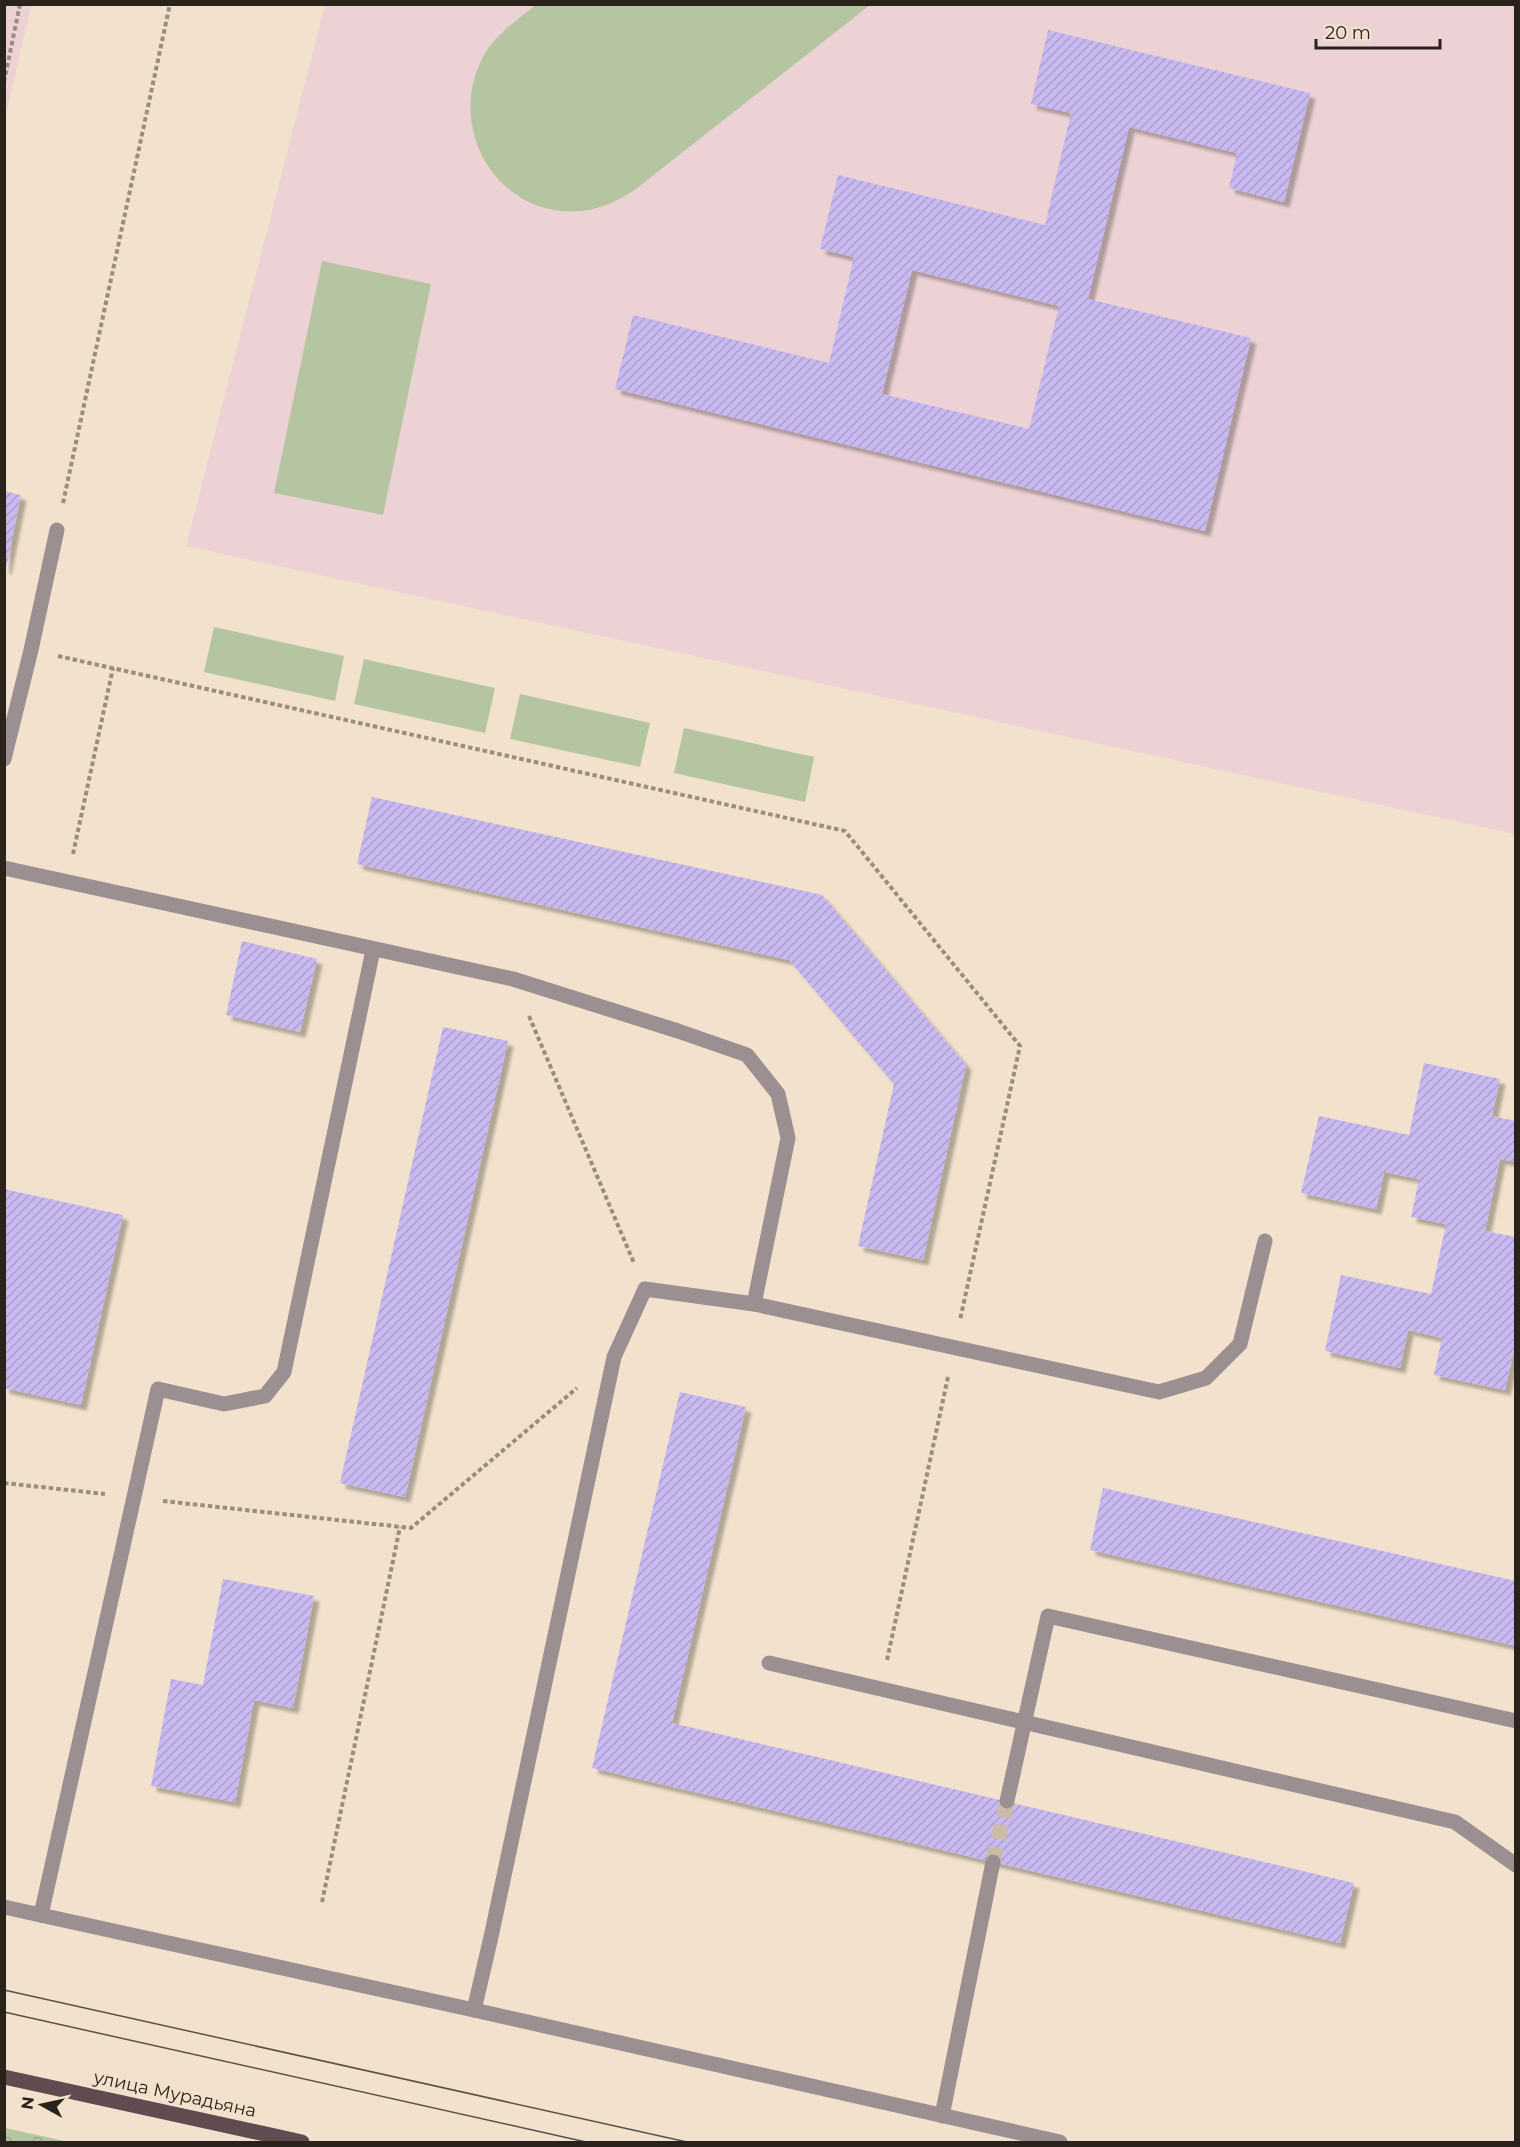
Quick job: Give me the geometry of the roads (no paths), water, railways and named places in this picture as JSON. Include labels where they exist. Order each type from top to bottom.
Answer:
[{"type":"main road","name":"улица Мурадьяна","points":[[4,2077],[302,2142]]},
{"type":"lane","points":[[4,759],[57,530]]},
{"type":"lane","points":[[4,868],[513,979],[747,1055],[778,1094],[788,1138],[754,1304]]},
{"type":"lane","points":[[41,1915],[158,1389],[224,1404],[265,1396],[284,1372],[373,950]]},
{"type":"lane","points":[[474,2010],[614,1357],[645,1289],[754,1304],[1159,1392],[1206,1378],[1240,1344],[1265,1241]]},
{"type":"lane","points":[[1007,1801],[1048,1616],[1515,1721]]},
{"type":"lane","points":[[769,1663],[1455,1822],[1515,1866]]},
{"type":"lane","points":[[942,2116],[993,1862]]},
{"type":"lane","points":[[4,1907],[1060,2142]]},
{"type":"tunnel","points":[[993,1862],[1007,1801]]},
{"type":"tram line","points":[[4,1990],[687,2142]]},
{"type":"tram line","points":[[4,2012],[586,2142]]}]
